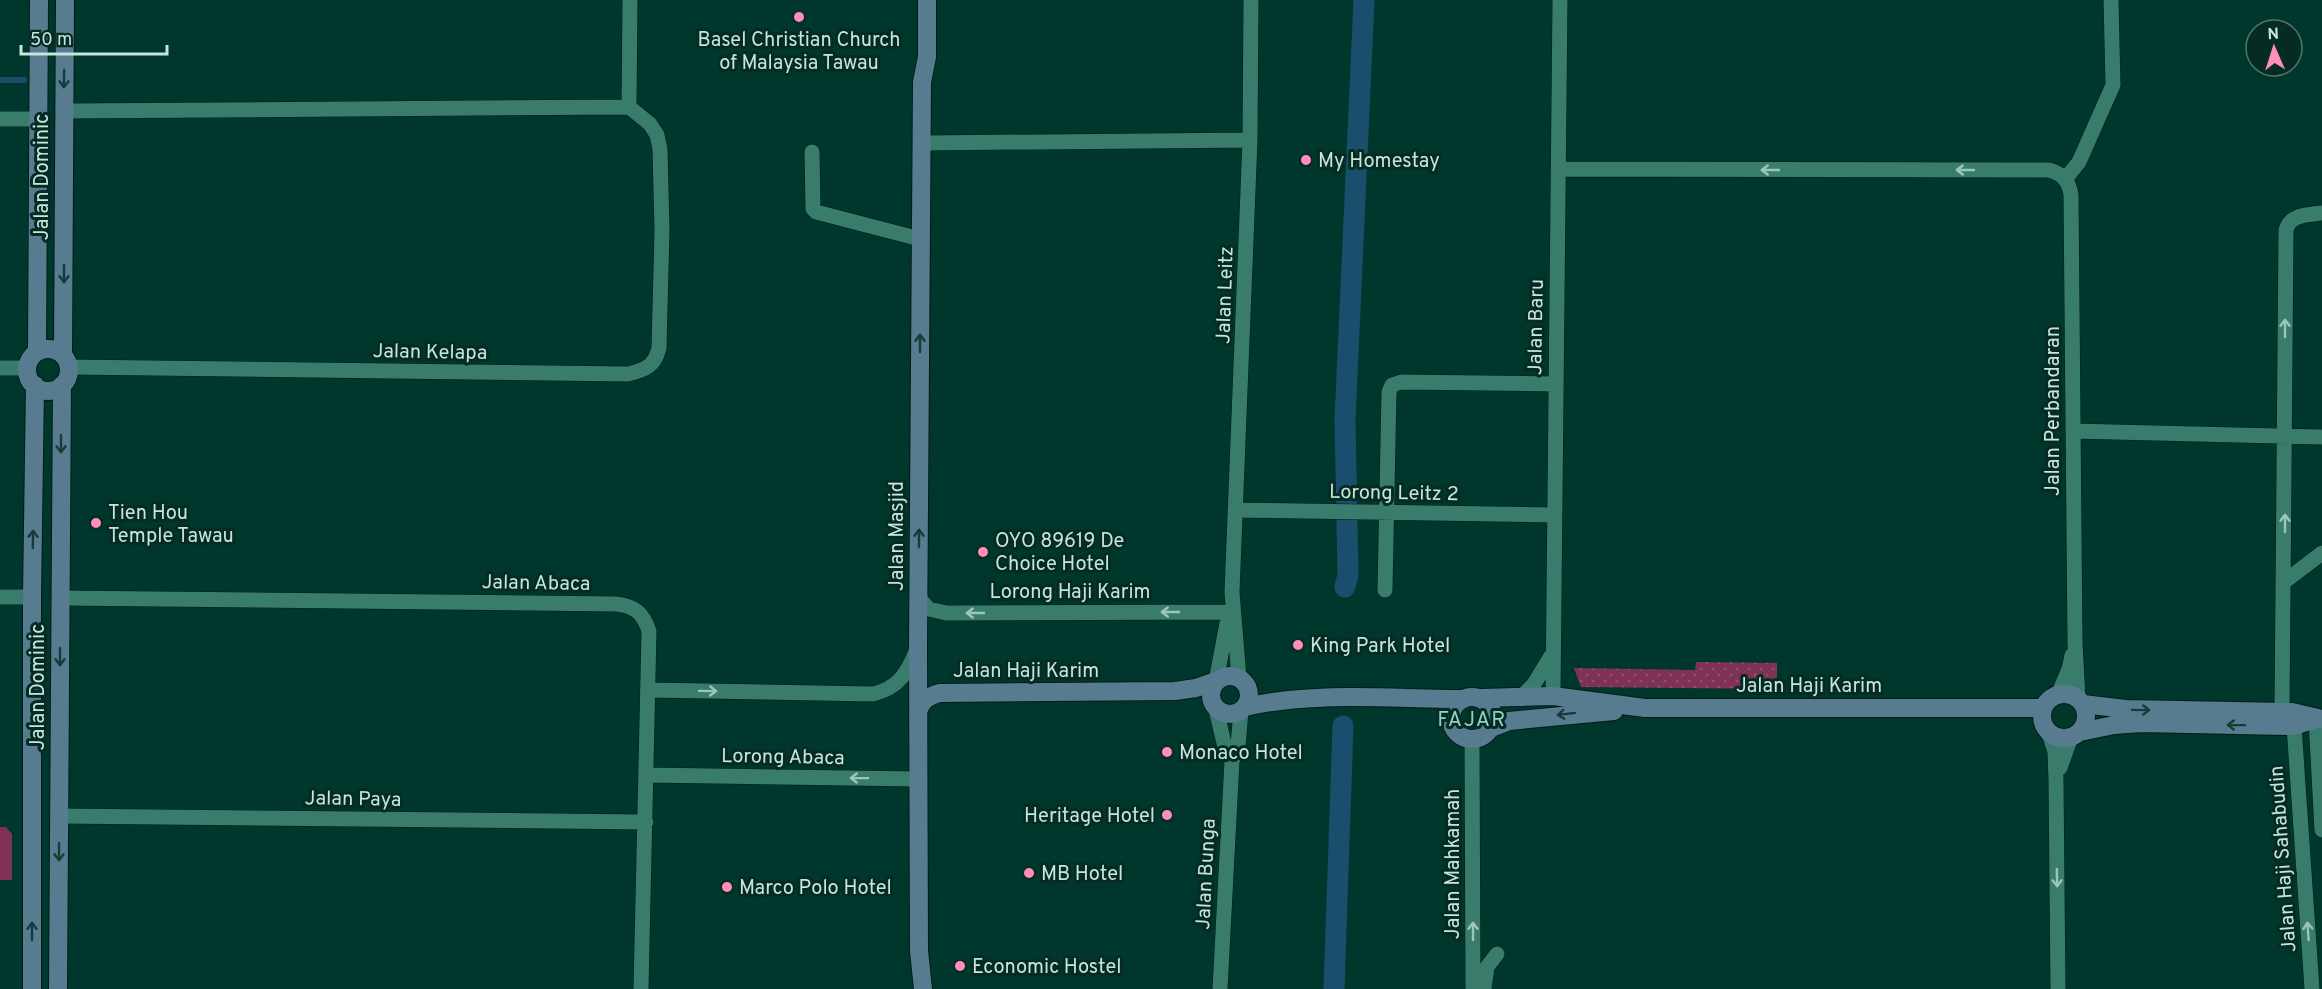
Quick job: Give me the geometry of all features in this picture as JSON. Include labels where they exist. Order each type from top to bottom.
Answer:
[{"type":"street","name":"Jalan Dominic","points":[[32,360],[39,0]]},
{"type":"street","name":"Jalan Dominic","points":[[65,0],[66,361]]},
{"type":"street","points":[[64,111],[628,107],[630,0]]},
{"type":"street","name":"Jalan Masjid","points":[[916,0],[916,57],[922,82]]},
{"type":"street","name":"Jalan Masjid","points":[[920,988],[918,597],[920,239],[922,82],[927,57],[927,0]]},
{"type":"street","name":"Jalan Leitz","points":[[1232,592],[1250,140],[1251,0]]},
{"type":"street","name":"Jalan Baru","points":[[1553,696],[1553,515],[1560,0]]},
{"type":"street","points":[[1558,169],[2049,170],[2066,178],[2079,162],[2113,85],[2111,0]]},
{"type":"street","name":"Jalan Kelapa","points":[[66,361],[522,373],[628,374],[642,371],[650,367],[657,357],[659,348],[662,230],[660,149],[657,135],[650,124],[628,107]]},
{"type":"street","points":[[0,119],[38,118]]},
{"type":"street","points":[[921,143],[1250,140]]},
{"type":"street","points":[[812,152],[813,205],[816,212],[920,239]]},
{"type":"street","name":"Jalan Perbandaran","points":[[2066,178],[2072,195],[2074,643],[2080,701]]},
{"type":"street","points":[[2282,712],[2286,230],[2288,222],[2295,218],[2322,213]]},
{"type":"street","points":[[0,368],[32,360],[51,349],[66,361],[67,380],[51,390],[35,386],[28,374],[32,360]]},
{"type":"street","points":[[1385,590],[1389,392],[1392,385],[1401,382],[1555,384]]},
{"type":"street","name":"Jalan Dominic","points":[[58,989],[62,385]]},
{"type":"street","name":"Jalan Dominic","points":[[32,989],[32,597],[35,386]]},
{"type":"street","points":[[2073,431],[2322,437]]},
{"type":"street","name":"Lorong Leitz 2","points":[[1235,510],[1553,515]]},
{"type":"street","points":[[2284,582],[2322,554]]},
{"type":"street","points":[[0,597],[32,597],[38,586],[46,584],[58,590],[60,598]]},
{"type":"street","points":[[1214,706],[1210,691],[1216,681],[1232,592]]},
{"type":"street","points":[[1232,592],[1242,681],[1249,695],[1243,709]]},
{"type":"street","name":"Lorong Haji Karim","points":[[918,597],[929,609],[946,613],[1229,612]]},
{"type":"street","name":"Jalan Abaca","points":[[60,598],[628,605],[638,611],[645,620],[649,632],[643,986]]},
{"type":"street","name":"Jalan Perbandaran","points":[[2058,695],[2069,669],[2074,643]]},
{"type":"street","points":[[649,690],[873,694],[885,691],[901,680],[911,665],[918,646]]},
{"type":"street","points":[[1522,696],[1542,673],[1552,654]]},
{"type":"street","points":[[1147,692],[1196,688],[1229,675],[1242,681],[1310,698]]},
{"type":"street","points":[[1147,692],[1214,706],[1229,715],[1274,701],[1310,698],[1462,699],[1468,697],[1553,696],[1646,708]]},
{"type":"street","name":"Jalan Haji Karim","points":[[918,716],[919,708],[926,698],[940,693],[1147,692]]},
{"type":"street","points":[[2058,989],[2055,752],[2045,721],[2052,697],[2065,694],[2080,701],[2126,709],[2282,712],[2300,713],[2319,719]]},
{"type":"street","points":[[1523,720],[1551,702],[1553,696]]},
{"type":"street","points":[[1481,698],[1487,702],[1494,714],[1491,728]]},
{"type":"street","points":[[1408,699],[1441,715],[1454,730],[1472,739],[1484,736],[1491,728],[1509,721],[1646,708]]},
{"type":"street","points":[[1454,730],[1451,716],[1453,709],[1462,699]]},
{"type":"street","points":[[2056,780],[2076,735],[2087,718],[2080,701]]},
{"type":"street","name":"Jalan Bunga","points":[[1214,706],[1225,747],[1232,761]]},
{"type":"street","name":"Jalan Haji Karim","points":[[1646,708],[1973,708],[2045,721]]},
{"type":"street","name":"Jalan Bunga","points":[[1220,989],[1232,761],[1238,746],[1243,709]]},
{"type":"street","points":[[2045,721],[2060,738],[2114,725],[2141,723],[2294,726],[2319,719]]},
{"type":"street","points":[[2319,719],[2318,751],[2322,830]]},
{"type":"street","name":"Jalan Haji Sahabudin","points":[[2294,726],[2312,989]]},
{"type":"street","name":"Jalan Mahkamah","points":[[1472,739],[1473,989]]},
{"type":"street","points":[[2296,752],[2318,751]]},
{"type":"street","name":"Lorong Abaca","points":[[647,775],[918,779]]},
{"type":"street","name":"Jalan Paya","points":[[59,816],[646,822]]},
{"type":"street","points":[[1484,989],[1487,967],[1497,954]]},
{"type":"shaded area","points":[[1696,662],[1777,663],[1777,689],[1581,687],[1574,668],[1695,670]]},
{"type":"shaded area","points":[[0,827],[6,827],[12,834],[12,880],[0,880]]},
{"type":"waterway","points":[[1345,587],[1348,575],[1345,420],[1364,0]]},
{"type":"waterway","points":[[0,80],[24,80]]},
{"type":"waterway","points":[[1334,989],[1343,726]]},
{"type":"place","name":"Basel Christian Church of Malaysia Tawau","points":[[799,17]]},
{"type":"place","name":"My Homestay","points":[[1306,160]]},
{"type":"place","name":"Tien Hou Temple Tawau","points":[[96,523]]},
{"type":"place","name":"OYO 89619 De Choice Hotel","points":[[983,552]]},
{"type":"place","name":"King Park Hotel","points":[[1298,645]]},
{"type":"place","name":"Monaco Hotel","points":[[1167,752]]},
{"type":"place","name":"Heritage Hotel","points":[[1167,815]]},
{"type":"place","name":"MB Hotel","points":[[1029,873]]},
{"type":"place","name":"Marco Polo Hotel","points":[[727,887]]},
{"type":"place","name":"Economic Hostel","points":[[960,966]]},
{"type":"district","name":"FAJAR","points":[[1472,719]]}]
